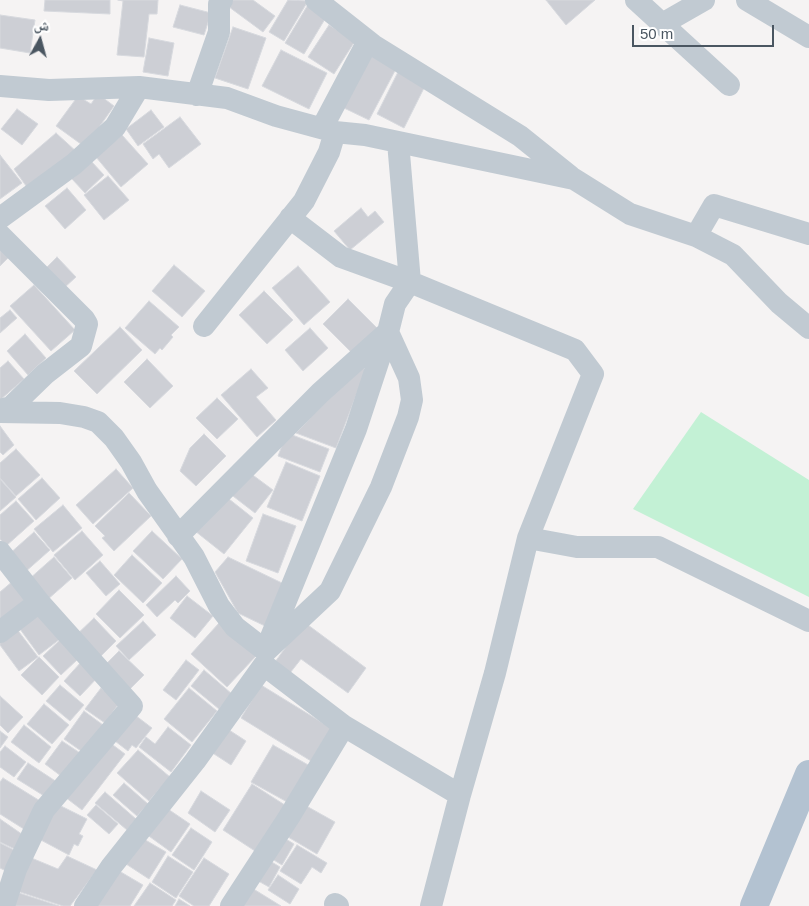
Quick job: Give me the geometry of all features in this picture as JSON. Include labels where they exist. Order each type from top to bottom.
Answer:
[{"type":"main road","points":[[754,906],[809,774]]},
{"type":"street","points":[[197,95],[219,32],[219,4],[222,0]]},
{"type":"street","points":[[316,0],[368,41],[520,136],[574,179],[630,214],[696,236],[733,255],[779,302],[809,328]]},
{"type":"street","points":[[636,0],[729,85]]},
{"type":"street","points":[[662,24],[704,0]]},
{"type":"street","points":[[747,0],[809,37]]},
{"type":"street","points":[[204,326],[308,193],[329,152],[328,130],[368,41]]},
{"type":"street","points":[[0,86],[49,90],[139,87],[227,98],[276,116],[328,130],[398,142],[574,179]]},
{"type":"street","points":[[0,218],[74,164],[115,127],[139,87]]},
{"type":"street","points":[[265,658],[356,429],[388,332],[395,304],[410,282],[398,142]]},
{"type":"street","points":[[696,236],[714,205],[809,234]]},
{"type":"street","points":[[290,218],[341,257],[410,282],[575,350],[593,374],[528,538],[496,673],[460,795],[431,906]]},
{"type":"street","points":[[0,235],[84,319],[87,331],[81,346],[45,374],[11,407],[0,411]]},
{"type":"street","points":[[178,536],[320,393],[388,332]]},
{"type":"street","points":[[85,906],[111,867],[195,761],[265,658],[330,591],[381,487],[408,417],[412,400],[409,378],[388,332]]},
{"type":"street","points":[[0,411],[60,413],[84,416],[98,422],[114,438],[131,462],[147,491],[194,557],[219,606],[235,627],[265,658],[344,726],[460,795]]},
{"type":"street","points":[[528,538],[577,547],[658,547],[809,622]]},
{"type":"street","points":[[0,552],[39,602],[132,706],[44,810],[16,869],[4,906]]},
{"type":"street","points":[[0,632],[39,602]]},
{"type":"street","points":[[230,906],[289,817],[344,726]]},
{"type":"green space","points":[[701,412],[809,480],[809,597],[633,509]]},
{"type":"building","points":[[45,0],[110,0],[110,14],[44,11]]},
{"type":"building","points":[[118,0],[158,0],[157,14],[149,14],[144,57],[117,55],[123,1]]},
{"type":"building","points":[[227,0],[253,0],[275,16],[263,32],[225,4]]},
{"type":"building","points":[[288,0],[308,1],[284,41],[269,32]]},
{"type":"building","points":[[546,0],[595,0],[566,25]]},
{"type":"building","points":[[309,3],[328,14],[304,54],[285,43]]},
{"type":"building","points":[[180,5],[211,13],[204,35],[173,27]]},
{"type":"building","points":[[0,15],[35,20],[30,53],[0,48]]},
{"type":"building","points":[[329,25],[355,41],[334,74],[308,57]]},
{"type":"building","points":[[233,27],[266,38],[248,89],[215,78]]},
{"type":"building","points":[[149,38],[174,43],[168,76],[143,72]]},
{"type":"building","points":[[281,50],[327,73],[309,109],[262,86]]},
{"type":"building","points":[[371,51],[398,65],[369,120],[342,107]]},
{"type":"building","points":[[401,66],[428,80],[404,128],[377,114]]},
{"type":"building","points":[[98,94],[114,106],[85,147],[56,126],[78,96],[91,104]]},
{"type":"building","points":[[17,109],[38,124],[22,145],[1,129]]},
{"type":"building","points":[[151,110],[164,127],[138,146],[126,129]]},
{"type":"building","points":[[180,117],[201,144],[169,168],[159,154],[153,159],[143,144]]},
{"type":"building","points":[[56,133],[78,153],[29,190],[14,169]]},
{"type":"building","points":[[122,135],[148,164],[121,187],[96,157]]},
{"type":"building","points":[[0,155],[22,183],[0,199]]},
{"type":"building","points":[[91,161],[104,175],[85,193],[72,179]]},
{"type":"building","points":[[108,176],[129,200],[104,220],[84,195]]},
{"type":"building","points":[[67,188],[86,210],[65,229],[45,206]]},
{"type":"building","points":[[361,208],[368,217],[375,211],[384,222],[350,250],[334,231]]},
{"type":"building","points":[[0,248],[9,257],[0,266]]},
{"type":"building","points":[[57,257],[76,277],[64,288],[46,268]]},
{"type":"building","points":[[174,265],[205,291],[182,317],[152,291]]},
{"type":"building","points":[[298,266],[330,302],[304,325],[272,288]]},
{"type":"building","points":[[34,285],[75,330],[51,351],[10,306]]},
{"type":"building","points":[[264,291],[293,320],[267,344],[239,315]]},
{"type":"building","points":[[348,299],[377,328],[352,353],[323,324]]},
{"type":"building","points":[[149,301],[179,327],[171,335],[173,337],[162,350],[160,348],[155,354],[125,328]]},
{"type":"building","points":[[10,310],[17,318],[0,333],[0,318]]},
{"type":"building","points":[[120,327],[142,350],[97,394],[74,371]]},
{"type":"building","points":[[310,328],[328,348],[303,371],[285,350]]},
{"type":"building","points":[[25,334],[46,358],[28,375],[7,351]]},
{"type":"building","points":[[147,359],[173,386],[150,408],[124,382]]},
{"type":"building","points":[[8,361],[24,379],[0,400],[0,368]]},
{"type":"building","points":[[359,366],[364,368],[365,372],[336,448],[296,433]]},
{"type":"building","points":[[251,369],[268,388],[256,397],[276,420],[257,437],[221,395]]},
{"type":"building","points":[[217,398],[238,419],[217,439],[196,418]]},
{"type":"building","points":[[0,426],[14,445],[3,455],[0,452]]},
{"type":"building","points":[[287,433],[329,449],[320,472],[278,456]]},
{"type":"building","points":[[204,434],[226,456],[196,486],[180,471],[190,448]]},
{"type":"building","points":[[16,449],[40,475],[16,496],[0,478],[0,463]]},
{"type":"building","points":[[286,462],[320,476],[302,521],[267,507]]},
{"type":"building","points":[[116,469],[133,488],[93,524],[76,505]]},
{"type":"building","points":[[246,470],[273,490],[255,513],[229,493]]},
{"type":"building","points":[[42,478],[60,498],[36,520],[18,499]]},
{"type":"building","points":[[0,479],[16,497],[0,511]]},
{"type":"building","points":[[129,493],[151,516],[114,551],[102,538],[105,536],[95,526]]},
{"type":"building","points":[[224,495],[253,518],[224,554],[195,531]]},
{"type":"building","points":[[16,501],[34,521],[6,546],[0,539],[0,515]]},
{"type":"building","points":[[63,505],[82,528],[53,552],[34,529]]},
{"type":"building","points":[[263,514],[296,526],[278,573],[246,561]]},
{"type":"building","points":[[82,531],[103,555],[75,580],[54,555]]},
{"type":"building","points":[[152,531],[182,559],[163,579],[133,551]]},
{"type":"building","points":[[34,532],[50,550],[24,573],[8,555]]},
{"type":"building","points":[[132,555],[162,583],[143,603],[114,575]]},
{"type":"building","points":[[54,557],[72,578],[47,600],[28,580]]},
{"type":"building","points":[[228,557],[284,584],[265,626],[238,613],[215,572]]},
{"type":"building","points":[[100,561],[120,584],[106,596],[86,573]]},
{"type":"building","points":[[176,576],[190,591],[178,603],[175,600],[157,617],[146,605]]},
{"type":"building","points":[[13,581],[31,602],[0,622],[0,592]]},
{"type":"building","points":[[119,590],[144,615],[120,638],[96,614]]},
{"type":"building","points":[[187,596],[213,616],[195,638],[170,618]]},
{"type":"building","points":[[38,610],[60,639],[39,655],[17,625]]},
{"type":"building","points":[[94,618],[116,641],[95,662],[72,639]]},
{"type":"building","points":[[143,621],[156,635],[129,660],[116,646]]},
{"type":"building","points":[[304,622],[366,668],[348,693],[301,659],[290,673],[275,662]]},
{"type":"building","points":[[219,623],[256,656],[227,687],[191,654]]},
{"type":"building","points":[[13,624],[38,657],[19,671],[0,645],[0,633]]},
{"type":"building","points":[[60,640],[78,659],[61,675],[43,656]]},
{"type":"building","points":[[119,651],[144,675],[126,693],[101,669]]},
{"type":"building","points":[[39,657],[59,677],[42,695],[21,675]]},
{"type":"building","points":[[186,660],[199,670],[176,700],[163,690]]},
{"type":"building","points":[[82,661],[99,676],[80,696],[64,681]]},
{"type":"building","points":[[204,670],[232,694],[219,709],[191,686]]},
{"type":"building","points":[[60,685],[84,705],[70,721],[46,701]]},
{"type":"building","points":[[261,685],[331,728],[311,761],[241,718]]},
{"type":"building","points":[[101,688],[120,702],[105,723],[85,709]]},
{"type":"building","points":[[189,688],[217,711],[192,742],[164,719]]},
{"type":"building","points":[[0,696],[23,717],[8,733],[0,725]]},
{"type":"building","points":[[44,704],[69,725],[52,744],[27,724]]},
{"type":"building","points":[[84,711],[103,725],[84,753],[64,739]]},
{"type":"building","points":[[131,712],[152,728],[136,748],[132,745],[128,751],[111,738]]},
{"type":"building","points":[[24,725],[51,747],[39,763],[11,742]]},
{"type":"building","points":[[168,727],[191,745],[171,772],[139,747],[146,737],[155,744]]},
{"type":"building","points":[[226,728],[246,741],[231,765],[211,752]]},
{"type":"building","points":[[0,731],[8,737],[0,748]]},
{"type":"building","points":[[62,741],[83,755],[65,779],[45,764]]},
{"type":"building","points":[[109,742],[125,754],[82,810],[65,797]]},
{"type":"building","points":[[273,745],[310,766],[289,803],[251,782]]},
{"type":"building","points":[[5,746],[26,762],[14,777],[0,767],[0,752]]},
{"type":"building","points":[[138,750],[170,777],[149,801],[117,773]]},
{"type":"building","points":[[28,763],[60,784],[49,799],[17,779]]},
{"type":"building","points":[[3,778],[45,804],[27,831],[0,814],[0,782]]},
{"type":"building","points":[[124,783],[148,804],[137,816],[113,795]]},
{"type":"building","points":[[252,784],[288,807],[258,853],[223,830]]},
{"type":"building","points":[[201,791],[230,810],[215,832],[188,813]]},
{"type":"building","points":[[105,792],[136,819],[127,830],[95,803]]},
{"type":"building","points":[[301,803],[335,822],[317,854],[283,834]]},
{"type":"building","points":[[57,804],[87,819],[79,834],[83,836],[78,846],[74,844],[69,855],[39,839]]},
{"type":"building","points":[[96,805],[118,824],[109,834],[87,815]]},
{"type":"building","points":[[165,807],[190,824],[171,852],[146,834]]},
{"type":"building","points":[[0,819],[26,837],[19,851],[0,842]]},
{"type":"building","points":[[191,828],[212,842],[194,870],[172,855]]},
{"type":"building","points":[[281,836],[294,844],[282,865],[269,857]]},
{"type":"building","points":[[142,838],[166,852],[149,879],[126,864]]},
{"type":"building","points":[[0,843],[20,853],[10,873],[0,868]]},
{"type":"building","points":[[297,845],[327,863],[321,873],[312,867],[301,884],[280,871]]},
{"type":"building","points":[[67,856],[97,870],[70,906],[63,906],[17,891],[29,857],[58,869]]},
{"type":"building","points":[[168,856],[193,872],[176,898],[152,882]]},
{"type":"building","points":[[204,858],[229,874],[209,906],[194,906],[179,896]]},
{"type":"building","points":[[265,858],[280,867],[269,887],[253,878]]},
{"type":"building","points":[[114,868],[143,885],[130,906],[92,906]]},
{"type":"building","points":[[278,875],[299,889],[290,904],[268,890]]},
{"type":"building","points":[[150,883],[176,900],[172,906],[134,906]]},
{"type":"building","points":[[247,885],[281,906],[234,906]]},
{"type":"building","points":[[16,892],[59,906],[12,906]]},
{"type":"building","points":[[179,899],[190,906],[175,906]]}]
